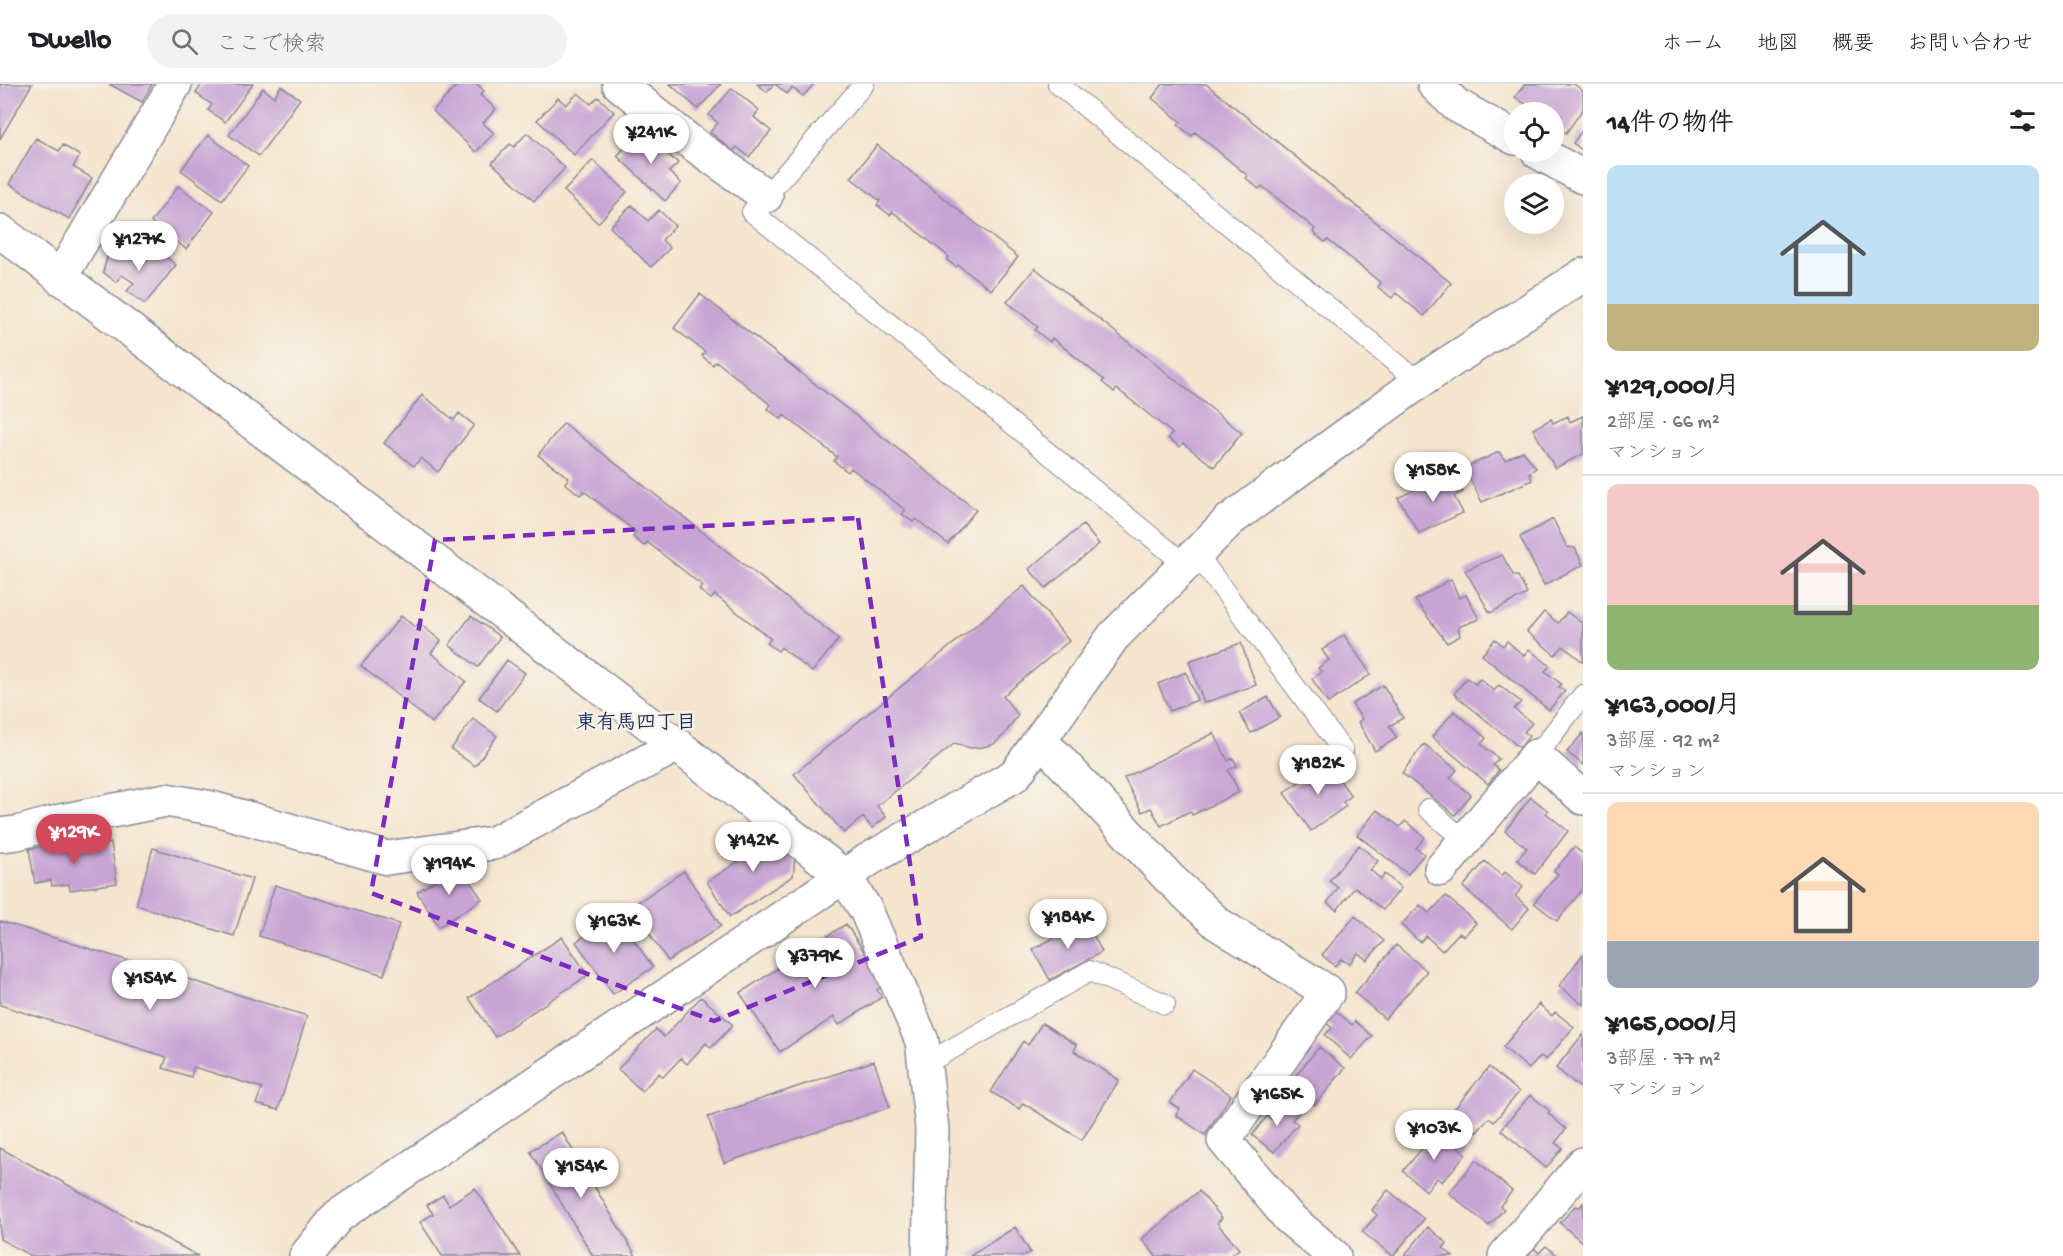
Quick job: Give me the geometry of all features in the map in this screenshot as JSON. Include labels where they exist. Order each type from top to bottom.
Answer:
[{"type":"street","points":[[60,278],[175,84]]},
{"type":"street","points":[[619,84],[688,141],[766,196]]},
{"type":"street","points":[[1434,84],[1456,105],[1504,132]]},
{"type":"street","points":[[1556,162],[1583,177]]},
{"type":"street","points":[[0,231],[677,745],[844,876],[866,910],[922,1041],[932,1129],[929,1256]]},
{"type":"street","points":[[306,1256],[338,1216],[868,860],[1015,775],[1113,638],[1230,520],[1419,382],[1583,275]]},
{"type":"street","points":[[1039,741],[1056,756],[1168,877],[1218,924],[1329,992],[1224,1140],[1289,1218],[1335,1256]]},
{"type":"street","points":[[0,835],[166,800],[212,808],[387,858],[494,843],[677,745]]},
{"type":"street","points":[[1441,869],[1536,756],[1583,798]]},
{"type":"street","points":[[1505,1256],[1583,1164]]},
{"type":"lane","points":[[864,84],[752,212],[1191,559],[1342,751]]},
{"type":"lane","points":[[1058,84],[1419,382]]},
{"type":"lane","points":[[1536,756],[1583,695]]},
{"type":"lane","points":[[1428,809],[1465,841]]},
{"type":"lane","points":[[925,1064],[1090,971],[1165,1004]]},
{"type":"highlighted area","points":[[858,518],[921,937],[714,1021],[371,893],[435,540]]},
{"type":"building","points":[[0,84],[32,84],[0,139]]},
{"type":"building","points":[[109,84],[152,84],[142,102]]},
{"type":"building","points":[[202,84],[253,84],[225,122],[208,110],[212,105],[196,93]]},
{"type":"building","points":[[458,84],[477,84],[484,91],[480,95],[496,109],[483,123],[494,133],[476,152],[433,111]]},
{"type":"building","points":[[670,84],[721,84],[698,109]]},
{"type":"building","points":[[757,84],[774,84],[767,92]]},
{"type":"building","points":[[775,84],[814,84],[803,96],[792,88],[787,94]]},
{"type":"building","points":[[1163,84],[1206,84],[1451,283],[1424,316],[1396,293],[1392,298],[1378,287],[1381,283],[1328,240],[1325,242],[1313,232],[1315,229],[1262,186],[1259,189],[1246,178],[1248,176],[1195,132],[1192,136],[1178,125],[1181,122],[1152,98]]},
{"type":"building","points":[[1525,84],[1574,84],[1583,91],[1583,109],[1566,133],[1564,132],[1564,102],[1522,102],[1515,97]]},
{"type":"building","points":[[281,86],[300,99],[259,156],[229,135],[263,88],[274,97]]},
{"type":"building","points":[[732,88],[759,110],[754,117],[771,131],[749,157],[737,147],[733,151],[710,132],[718,123],[709,115]]},
{"type":"building","points":[[578,93],[591,104],[598,97],[614,112],[574,155],[537,120],[558,98],[566,105]]},
{"type":"building","points":[[1583,129],[1583,151],[1573,143]]},
{"type":"building","points":[[641,130],[678,163],[669,172],[681,183],[665,201],[617,156]]},
{"type":"building","points":[[527,133],[565,168],[534,201],[492,163],[510,144],[514,147]]},
{"type":"building","points":[[208,135],[248,166],[222,200],[181,170]]},
{"type":"building","points":[[36,138],[59,151],[63,145],[80,156],[73,167],[92,178],[69,219],[9,184]]},
{"type":"building","points":[[877,145],[1018,257],[991,290],[958,265],[956,267],[947,260],[949,257],[893,212],[890,215],[877,205],[880,201],[851,178]]},
{"type":"building","points":[[593,160],[627,192],[598,223],[564,191]]},
{"type":"building","points":[[178,186],[214,212],[186,249],[151,222]]},
{"type":"building","points":[[632,205],[648,221],[659,210],[675,226],[662,240],[670,248],[651,267],[610,227]]},
{"type":"building","points":[[111,244],[132,260],[136,254],[146,261],[156,249],[176,265],[145,304],[127,291],[134,283],[122,275],[116,282],[103,272]]},
{"type":"building","points":[[1035,268],[1242,433],[1214,467],[1183,443],[1180,447],[1168,438],[1172,433],[1117,389],[1114,392],[1102,382],[1104,380],[1052,338],[1050,342],[1035,330],[1038,327],[1007,302]]},
{"type":"building","points":[[700,294],[976,510],[948,544],[916,519],[913,522],[902,514],[905,510],[851,468],[848,472],[834,461],[837,457],[784,415],[781,419],[768,409],[771,405],[716,361],[713,365],[702,356],[705,352],[674,328]]},
{"type":"building","points":[[422,395],[454,420],[459,413],[474,425],[438,472],[421,458],[414,466],[384,443]]},
{"type":"building","points":[[1568,416],[1570,422],[1583,416],[1583,454],[1555,468],[1533,429],[1551,419],[1553,423]]},
{"type":"building","points":[[564,423],[839,639],[812,672],[781,647],[778,651],[767,643],[771,639],[715,595],[711,599],[699,590],[703,586],[647,542],[644,546],[633,537],[636,532],[584,491],[580,495],[565,483],[569,478],[538,455]]},
{"type":"building","points":[[1523,451],[1536,468],[1529,473],[1532,480],[1482,502],[1464,468],[1499,452],[1505,460]]},
{"type":"building","points":[[1448,473],[1463,492],[1454,496],[1463,513],[1419,533],[1398,498]]},
{"type":"building","points":[[1553,519],[1567,547],[1575,548],[1583,565],[1544,585],[1520,537]]},
{"type":"building","points":[[1083,525],[1099,544],[1046,588],[1029,569]]},
{"type":"building","points":[[1502,555],[1514,576],[1518,576],[1527,594],[1490,613],[1465,570]]},
{"type":"building","points":[[1451,579],[1459,598],[1466,595],[1479,619],[1458,627],[1460,636],[1447,643],[1415,600]]},
{"type":"building","points":[[1024,586],[1069,641],[1003,696],[1018,715],[1004,735],[994,744],[983,747],[970,748],[955,743],[877,806],[886,817],[872,828],[863,817],[844,833],[794,774]]},
{"type":"building","points":[[1544,612],[1558,623],[1567,612],[1583,624],[1583,662],[1563,646],[1555,655],[1527,632]]},
{"type":"building","points":[[401,616],[415,627],[419,623],[441,641],[431,653],[466,681],[432,723],[361,666]]},
{"type":"building","points":[[471,616],[500,637],[478,667],[449,645]]},
{"type":"building","points":[[1344,635],[1371,674],[1328,703],[1312,679],[1322,672],[1318,668],[1329,660],[1322,650]]},
{"type":"building","points":[[1495,639],[1503,646],[1507,641],[1524,656],[1529,649],[1550,666],[1545,671],[1561,684],[1559,687],[1565,691],[1549,710],[1482,655]]},
{"type":"building","points":[[1241,643],[1256,685],[1204,703],[1189,661]]},
{"type":"building","points":[[507,660],[525,673],[497,711],[479,698]]},
{"type":"building","points":[[1186,672],[1197,700],[1170,711],[1158,684]]},
{"type":"building","points":[[1467,678],[1475,684],[1480,679],[1494,691],[1499,685],[1521,702],[1514,709],[1532,723],[1524,732],[1529,736],[1520,748],[1454,694]]},
{"type":"building","points":[[1383,685],[1403,718],[1389,726],[1397,738],[1375,751],[1358,722],[1362,719],[1352,704]]},
{"type":"building","points":[[1268,697],[1280,717],[1251,733],[1239,713]]},
{"type":"building","points":[[1454,711],[1486,738],[1481,744],[1499,759],[1493,765],[1499,770],[1488,784],[1432,737]]},
{"type":"building","points":[[473,719],[497,736],[475,766],[451,749]]},
{"type":"building","points":[[1214,733],[1228,761],[1233,758],[1237,766],[1228,770],[1239,792],[1192,815],[1190,811],[1161,826],[1151,808],[1142,812],[1124,778]]},
{"type":"building","points":[[1583,733],[1583,765],[1567,752]]},
{"type":"building","points":[[1424,744],[1457,770],[1450,778],[1471,795],[1455,815],[1402,773]]},
{"type":"building","points":[[1327,762],[1351,796],[1343,802],[1346,806],[1311,831],[1284,793]]},
{"type":"building","points":[[1531,797],[1568,831],[1535,874],[1517,860],[1527,848],[1505,831]]},
{"type":"building","points":[[1377,810],[1400,827],[1405,821],[1425,837],[1416,848],[1424,854],[1408,874],[1357,835]]},
{"type":"building","points":[[757,830],[795,858],[793,876],[730,917],[707,882],[746,856],[737,842]]},
{"type":"building","points":[[89,840],[90,847],[111,843],[117,883],[70,890],[69,884],[52,886],[51,880],[35,883],[29,849]]},
{"type":"building","points":[[1359,845],[1378,861],[1370,870],[1381,879],[1385,874],[1401,888],[1383,910],[1355,887],[1337,910],[1327,903],[1338,888],[1329,881]]},
{"type":"building","points":[[1574,847],[1583,854],[1583,889],[1557,921],[1534,903],[1558,874],[1554,871]]},
{"type":"building","points":[[153,848],[252,879],[234,936],[136,905]]},
{"type":"building","points":[[1485,861],[1502,876],[1505,872],[1523,887],[1515,896],[1529,908],[1512,929],[1463,887]]},
{"type":"building","points":[[459,865],[482,899],[439,927],[417,892]]},
{"type":"building","points":[[684,871],[721,926],[668,961],[631,907]]},
{"type":"building","points":[[275,885],[399,924],[384,975],[259,936]]},
{"type":"building","points":[[1446,896],[1476,923],[1464,936],[1459,933],[1442,951],[1426,936],[1420,942],[1401,925],[1420,905],[1429,913]]},
{"type":"building","points":[[615,914],[653,967],[613,994],[576,942]]},
{"type":"building","points":[[1355,916],[1384,941],[1367,960],[1358,953],[1349,964],[1341,959],[1335,966],[1322,955]]},
{"type":"building","points":[[0,921],[307,1016],[278,1110],[256,1104],[262,1088],[194,1067],[191,1077],[163,1068],[167,1057],[0,1005]]},
{"type":"building","points":[[1086,921],[1102,952],[1050,980],[1033,949]]},
{"type":"building","points":[[846,924],[885,984],[877,990],[882,997],[839,1025],[834,1017],[780,1052],[740,993]]},
{"type":"building","points":[[562,937],[588,975],[495,1037],[469,998]]},
{"type":"building","points":[[1396,945],[1427,971],[1385,1019],[1355,993]]},
{"type":"building","points":[[1583,954],[1583,1005],[1559,986]]},
{"type":"building","points":[[701,997],[733,1025],[711,1048],[706,1043],[687,1064],[681,1058],[663,1077],[659,1073],[642,1091],[618,1069],[656,1029],[664,1037]]},
{"type":"building","points":[[1539,1004],[1552,1016],[1555,1012],[1574,1027],[1546,1060],[1541,1056],[1529,1069],[1503,1047]]},
{"type":"building","points":[[1334,1009],[1352,1025],[1355,1021],[1372,1036],[1351,1059],[1325,1035],[1332,1028],[1323,1020]]},
{"type":"building","points":[[1042,1023],[1077,1045],[1074,1051],[1119,1080],[1082,1140],[1023,1103],[1019,1109],[991,1092],[1023,1041],[1028,1045]]},
{"type":"building","points":[[1583,1034],[1583,1090],[1556,1068]]},
{"type":"building","points":[[1319,1047],[1345,1068],[1315,1105],[1289,1084]]},
{"type":"building","points":[[874,1061],[890,1107],[724,1163],[708,1117]]},
{"type":"building","points":[[1489,1067],[1519,1092],[1494,1122],[1489,1118],[1477,1132],[1452,1112]]},
{"type":"building","points":[[1192,1069],[1231,1095],[1205,1135],[1176,1115],[1180,1109],[1170,1103]]},
{"type":"building","points":[[1530,1095],[1550,1111],[1548,1113],[1566,1129],[1555,1143],[1563,1148],[1546,1168],[1501,1130]]},
{"type":"building","points":[[1288,1101],[1300,1111],[1292,1120],[1298,1124],[1274,1152],[1252,1135],[1267,1116],[1272,1120]]},
{"type":"building","points":[[1438,1130],[1466,1154],[1442,1182],[1437,1178],[1426,1191],[1403,1171]]},
{"type":"building","points":[[562,1132],[636,1256],[593,1256],[530,1151]]},
{"type":"building","points":[[0,1148],[198,1256],[31,1256],[0,1239]]},
{"type":"building","points":[[1476,1160],[1512,1191],[1500,1206],[1504,1209],[1489,1226],[1449,1193]]},
{"type":"building","points":[[475,1188],[520,1256],[442,1256],[420,1222],[433,1214],[427,1205],[443,1195],[449,1205]]},
{"type":"building","points":[[1388,1190],[1424,1219],[1393,1256],[1362,1232],[1377,1215],[1372,1210]]},
{"type":"building","points":[[1199,1191],[1222,1218],[1217,1223],[1239,1249],[1230,1256],[1156,1256],[1142,1239]]},
{"type":"building","points":[[1583,1203],[1583,1243],[1560,1223],[1576,1205],[1579,1208]]},
{"type":"building","points":[[1015,1227],[1030,1252],[1024,1256],[970,1256]]},
{"type":"building","points":[[1428,1227],[1447,1243],[1443,1248],[1453,1256],[1404,1256]]},
{"type":"building","points":[[1546,1246],[1558,1256],[1527,1256],[1534,1248],[1539,1253]]},
{"type":"district","name":"東有馬四丁目","points":[[636,721]]}]
